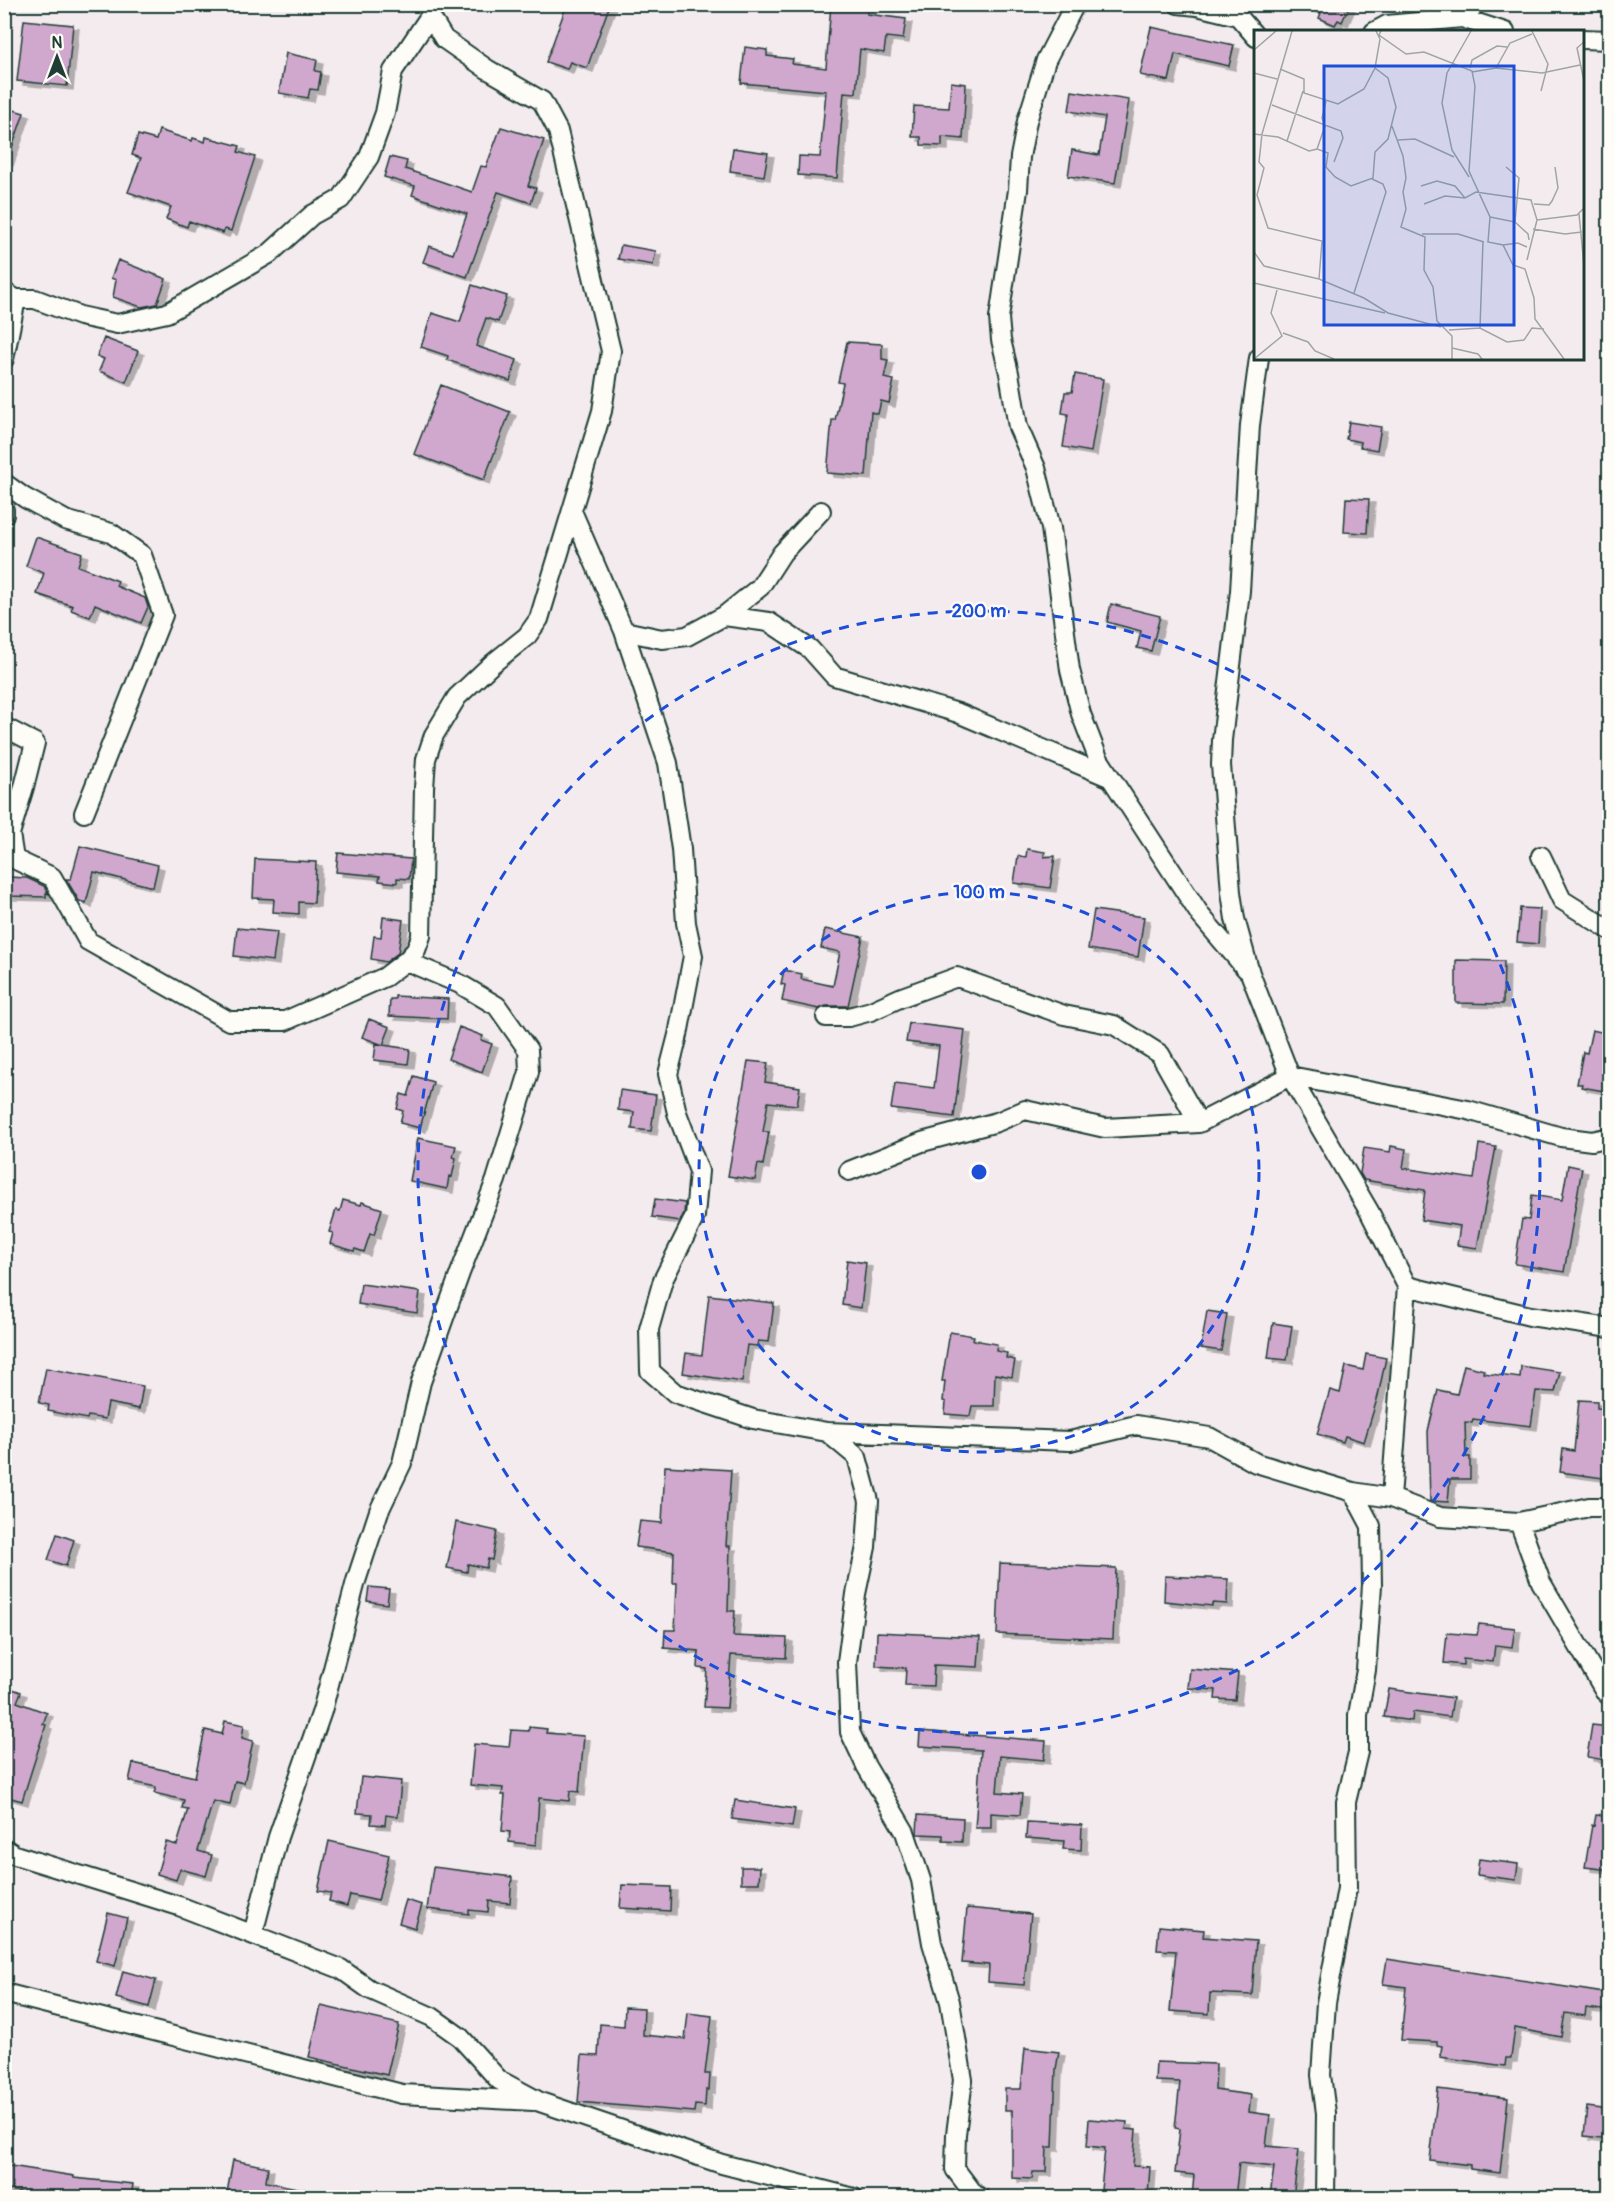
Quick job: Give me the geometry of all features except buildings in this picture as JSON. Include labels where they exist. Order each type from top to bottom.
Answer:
[{"type":"street","points":[[1075,4],[1046,60],[1027,121],[999,318],[1001,340],[1018,428],[1036,468],[1051,528],[1071,670],[1081,714],[1098,758],[1201,916],[1250,973]]},
{"type":"street","points":[[1178,4],[1237,10],[1254,35]]},
{"type":"street","points":[[1462,18],[1476,4]]},
{"type":"street","points":[[4,359],[10,296],[35,299],[80,316],[117,324],[167,313],[269,254],[312,215],[341,199],[369,157],[385,112],[393,71],[431,10]]},
{"type":"street","points":[[4,727],[35,743],[10,834],[14,859],[52,877],[88,941],[229,1021],[285,1021],[385,976],[406,961],[416,950],[421,936],[426,759],[434,735],[457,697],[492,664],[527,636],[539,619],[602,411],[611,351],[558,131],[542,101],[487,69],[444,39],[431,10]]},
{"type":"street","points":[[1378,30],[1387,25],[1462,18],[1499,30]]},
{"type":"street","points":[[1584,39],[1610,40]]},
{"type":"street","points":[[1259,360],[1250,425],[1240,591],[1222,740],[1221,765],[1231,892],[1235,919],[1250,973],[1290,1076],[1369,1212],[1407,1286],[1391,1498]]},
{"type":"street","points":[[4,483],[25,498],[65,520],[111,533],[142,555],[163,615],[84,813]]},
{"type":"street","points":[[4,510],[4,515]]},
{"type":"street","points":[[572,512],[624,631],[668,763],[681,849],[686,923],[693,956],[668,1074],[676,1113],[699,1171],[695,1216],[663,1280],[648,1329],[650,1371],[675,1393],[753,1419],[827,1432],[1070,1441],[1136,1425],[1209,1437],[1256,1463],[1353,1492],[1391,1498],[1440,1516],[1519,1522],[1589,1507],[1610,1507]]},
{"type":"street","points":[[624,631],[662,639],[687,636],[724,616],[760,587],[782,553],[822,512]]},
{"type":"street","points":[[724,616],[769,622],[810,649],[834,676],[958,713],[1109,777]]},
{"type":"street","points":[[1541,856],[1562,900],[1610,930]]},
{"type":"street","points":[[253,1934],[278,1837],[322,1711],[356,1581],[379,1511],[402,1463],[421,1382],[496,1180],[529,1072],[528,1050],[497,1006],[459,984],[406,961]]},
{"type":"street","points":[[826,1017],[849,1017],[871,1011],[957,977],[1064,1015],[1114,1025],[1160,1054],[1199,1122]]},
{"type":"street","points":[[849,1171],[922,1142],[997,1122],[1025,1110],[1105,1128],[1199,1122],[1290,1076],[1468,1110],[1561,1137],[1592,1141],[1610,1137]]},
{"type":"street","points":[[1407,1286],[1530,1316],[1610,1328]]},
{"type":"street","points":[[827,1432],[856,1457],[869,1501],[866,1547],[856,1594],[847,1662],[850,1732],[866,1766],[905,1832],[921,1880],[932,1943],[950,2002],[963,2080],[956,2134],[955,2169],[974,2194],[981,2198]]},
{"type":"street","points":[[1325,2198],[1326,2113],[1321,2075],[1326,2003],[1347,1888],[1346,1802],[1358,1752],[1358,1715],[1366,1670],[1372,1585],[1371,1526],[1353,1492]]},
{"type":"street","points":[[1519,1522],[1541,1582],[1606,1693],[1610,1696]]},
{"type":"street","points":[[4,1848],[15,1855],[179,1906],[341,1968],[369,1989],[432,2017],[460,2037],[499,2080],[540,2102],[722,2164],[854,2198]]},
{"type":"street","points":[[4,1993],[402,2094],[540,2102]]}]
